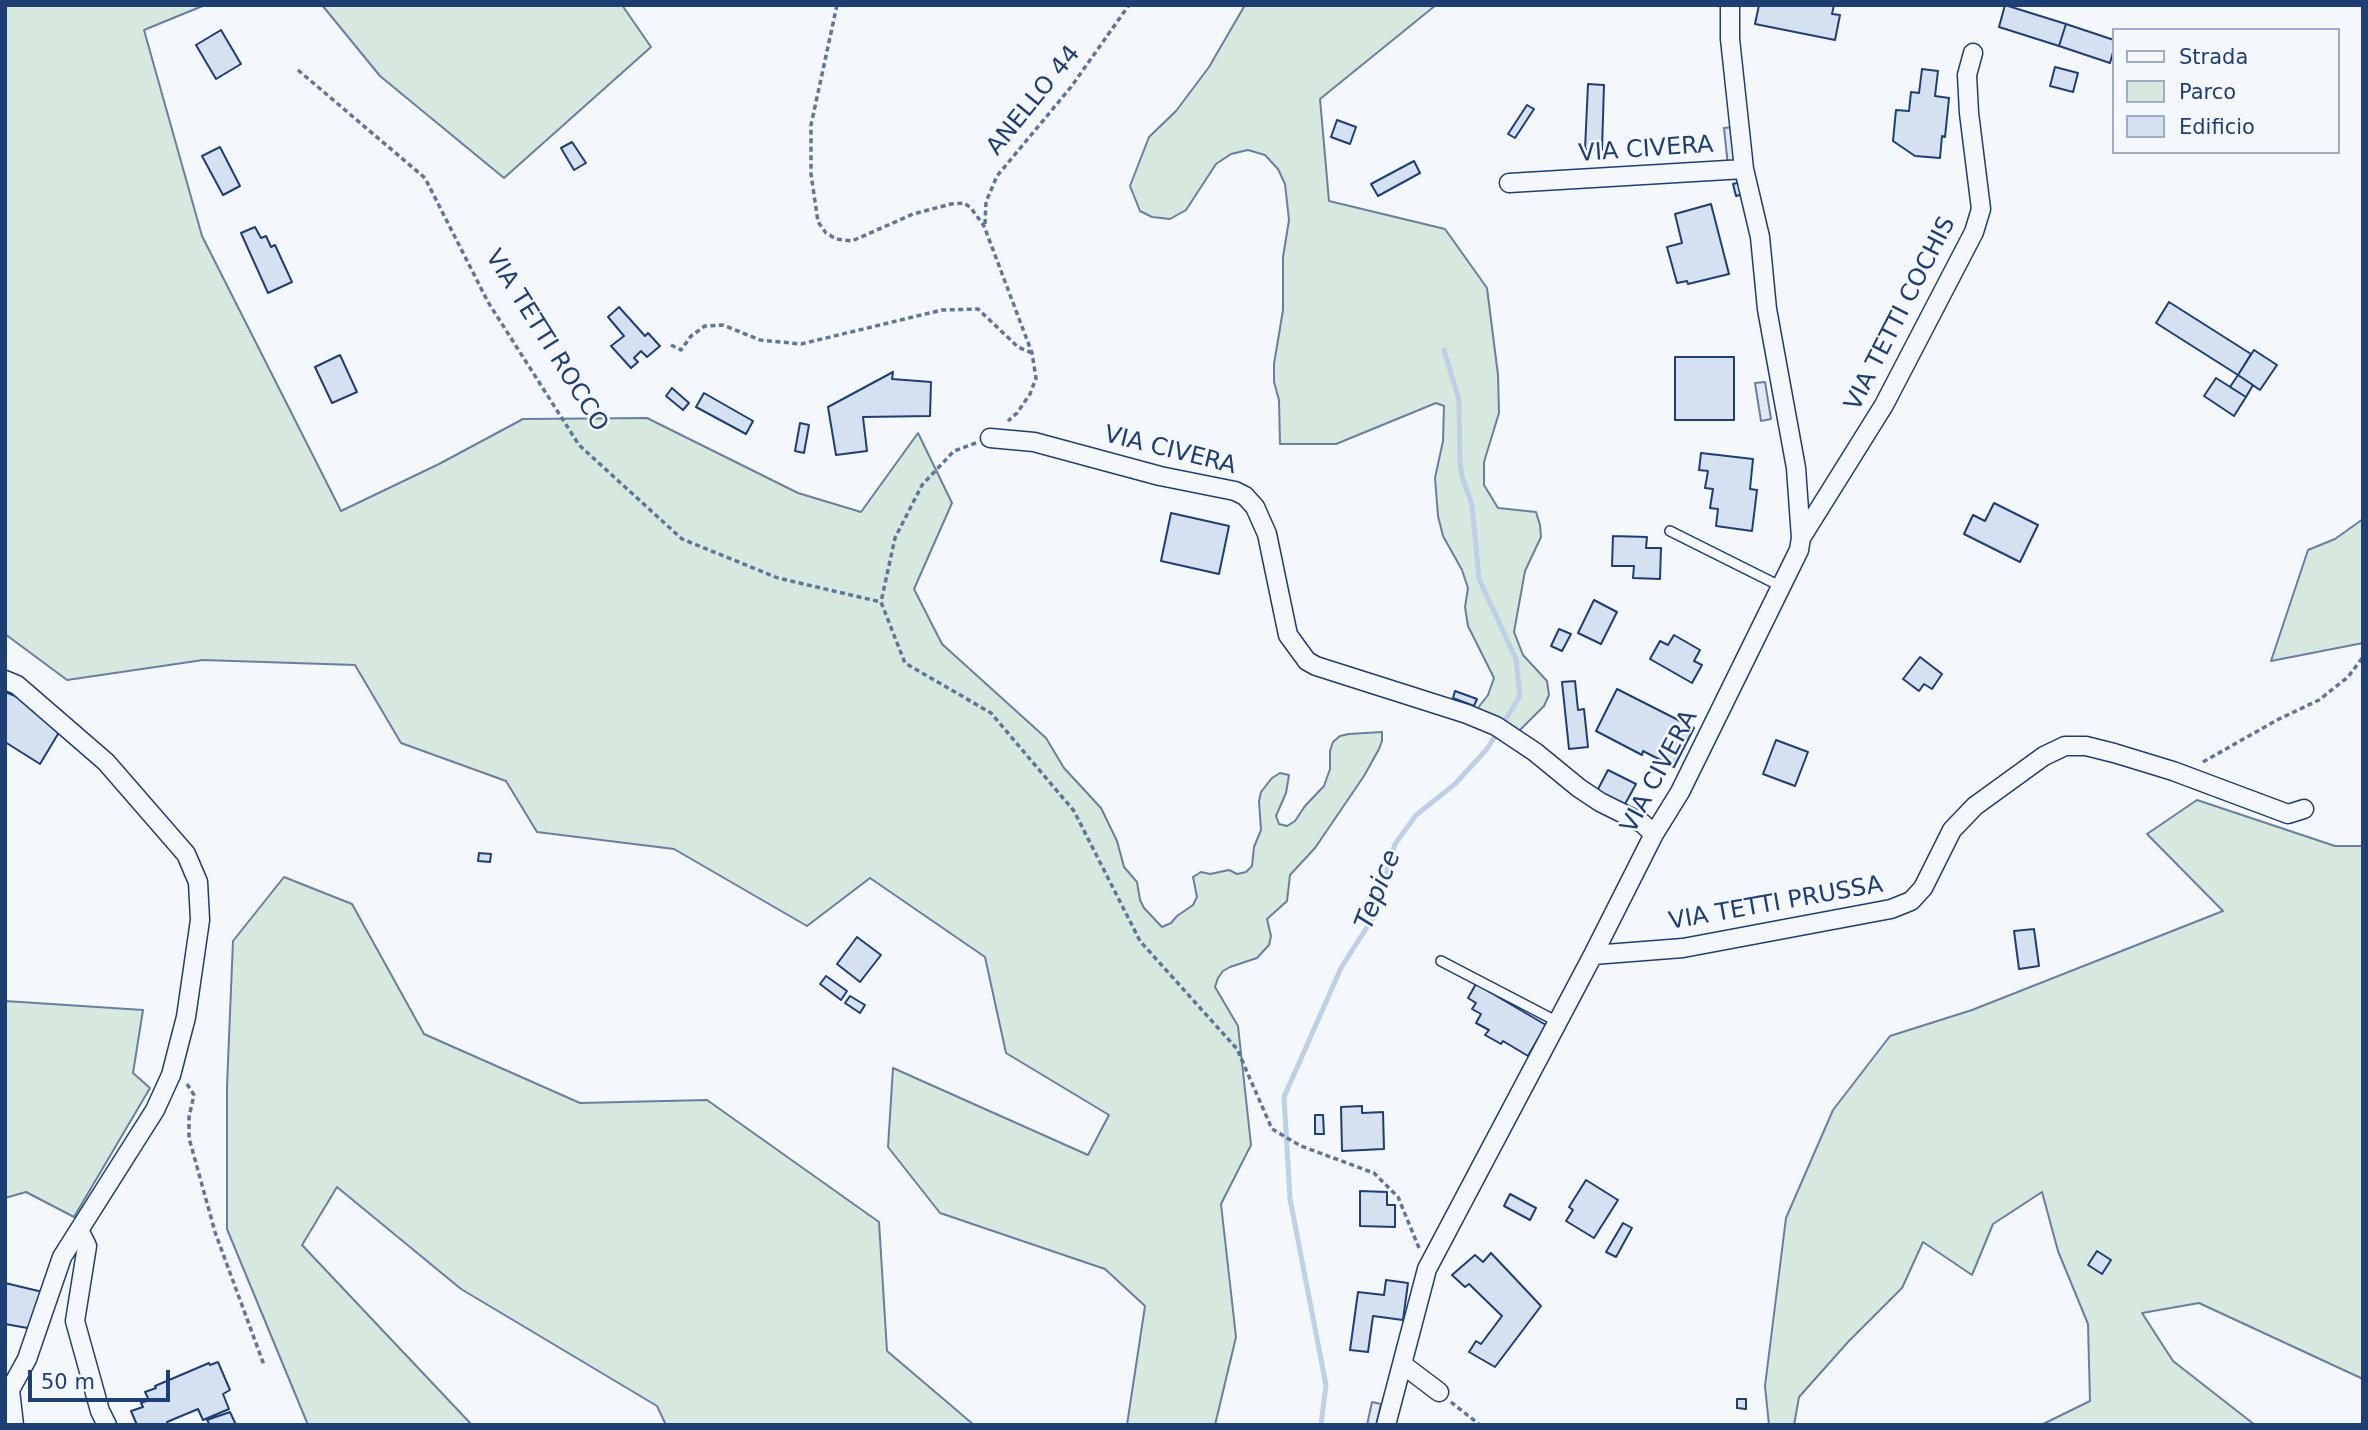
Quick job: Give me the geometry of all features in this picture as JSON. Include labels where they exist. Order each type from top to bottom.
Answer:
[{"type":"street","name":"VIA CIVERA","points":[[1386,1425],[1427,1269],[1654,834],[1680,792],[1799,550],[1801,538],[1796,468],[1767,309],[1760,237],[1744,169],[1730,39],[1730,5]]},
{"type":"street","name":"VIA TETTI COCHIS","points":[[1801,538],[1884,405],[1974,232],[1981,209],[1969,100],[1968,75],[1973,53]]},
{"type":"street","name":"VIA CIVERA","points":[[1509,184],[1744,169]]},
{"type":"street","name":"VIA CIVERA","points":[[990,438],[1034,442],[1160,476],[1235,491],[1245,496],[1255,508],[1267,534],[1289,635],[1307,661],[1467,715],[1500,729],[1535,752],[1579,788],[1642,823],[1654,834]]},
{"type":"street","points":[[5,680],[17,685],[106,762],[186,854],[198,882],[200,920],[186,1017],[171,1074],[155,1110],[62,1257],[27,1359],[10,1390],[14,1425]]},
{"type":"street","name":"VIA TETTI PRUSSA","points":[[1593,955],[1683,948],[1891,909],[1911,901],[1923,888],[1952,830],[1975,806],[2044,756],[2065,746],[2086,746],[2114,753],[2173,771],[2288,814],[2304,809]]},
{"type":"street","points":[[79,1230],[87,1246],[75,1321],[100,1411],[107,1425]]},
{"type":"street","points":[[1402,1364],[1439,1392]]},
{"type":"lane","points":[[1670,531],[1782,587]]},
{"type":"lane","points":[[1441,961],[1558,1022]]},
{"type":"path","points":[[837,5],[811,125],[811,174],[818,222],[825,233],[836,239],[852,241],[913,215],[951,204],[964,203],[971,208],[985,226],[1032,354],[1036,378],[1030,394],[1017,413],[990,438],[954,451],[922,485],[895,538],[881,602],[905,663],[991,713],[1074,811],[1140,941],[1237,1049],[1272,1129],[1301,1146],[1374,1173],[1398,1198],[1427,1269]]},
{"type":"path","name":"ANELLO 44","points":[[985,226],[986,202],[997,176],[1071,87],[1129,5]]},
{"type":"path","name":"VIA TETTI ROCCO","points":[[298,70],[425,178],[488,302],[579,445],[589,455],[682,539],[778,578],[881,602]]},
{"type":"path","points":[[671,345],[681,350],[691,336],[705,326],[723,325],[760,340],[802,344],[942,310],[978,309],[1018,347],[1032,354]]},
{"type":"path","points":[[2203,762],[2277,720],[2319,700],[2348,677],[2363,657]]},
{"type":"path","points":[[171,1074],[186,1081],[194,1095],[189,1117],[189,1138],[215,1232],[264,1365]]},
{"type":"path","points":[[1439,1392],[1480,1425]]},
{"type":"green space","points":[[5,5],[205,5],[144,30],[202,236],[341,511],[439,464],[523,419],[647,418],[798,493],[861,512],[918,433],[952,503],[914,589],[942,644],[1046,738],[1064,768],[1101,808],[1117,841],[1124,867],[1137,882],[1144,908],[1162,927],[1193,905],[1197,897],[1193,877],[1201,872],[1210,874],[1229,870],[1237,874],[1246,872],[1252,866],[1254,847],[1261,830],[1261,792],[1272,778],[1280,773],[1289,775],[1286,793],[1276,816],[1279,824],[1287,826],[1295,821],[1324,786],[1330,769],[1333,742],[1340,736],[1349,734],[1382,732],[1379,749],[1364,776],[1315,848],[1290,875],[1287,901],[1267,919],[1271,936],[1269,945],[1257,958],[1223,971],[1215,987],[1238,1026],[1251,1145],[1221,1204],[1236,1337],[1215,1425],[1127,1425],[1145,1306],[1105,1269],[940,1213],[888,1147],[893,1068],[1088,1155],[1109,1115],[1006,1053],[985,957],[870,878],[807,926],[674,849],[537,832],[506,781],[401,743],[355,665],[203,660],[67,680],[5,634]]},
{"type":"green space","points":[[322,5],[622,5],[651,47],[504,178],[380,76]]},
{"type":"green space","points":[[1245,5],[1436,5],[1320,99],[1329,201],[1445,229],[1487,288],[1498,375],[1499,413],[1484,462],[1484,485],[1498,508],[1536,512],[1541,537],[1525,571],[1514,632],[1523,655],[1547,681],[1549,695],[1544,706],[1518,732],[1477,709],[1488,695],[1494,678],[1468,626],[1465,607],[1468,588],[1462,570],[1443,536],[1438,516],[1435,478],[1443,441],[1444,406],[1436,403],[1336,444],[1280,444],[1279,400],[1274,382],[1274,364],[1283,310],[1283,257],[1289,220],[1285,184],[1278,169],[1265,155],[1248,150],[1231,154],[1216,164],[1186,210],[1170,219],[1152,217],[1140,211],[1130,186],[1149,137],[1176,111],[1209,67]]},
{"type":"green space","points":[[2363,519],[2363,643],[2271,661],[2308,550],[2335,539]]},
{"type":"green space","points":[[2197,800],[2335,846],[2363,846],[2363,1379],[2199,1303],[2142,1313],[2173,1361],[2255,1425],[2041,1425],[2090,1401],[2088,1324],[2058,1251],[2042,1192],[1993,1224],[1972,1275],[1923,1242],[1902,1288],[1848,1342],[1799,1397],[1794,1425],[1769,1425],[1765,1386],[1786,1218],[1833,1110],[1890,1036],[1972,1010],[2223,911],[2147,834]]},
{"type":"green space","points":[[284,877],[352,904],[424,1034],[580,1103],[707,1100],[879,1222],[887,1351],[974,1425],[666,1425],[657,1406],[461,1289],[337,1187],[302,1245],[472,1425],[308,1425],[227,1229],[227,1086],[233,941]]},
{"type":"green space","points":[[5,1001],[143,1010],[133,1073],[150,1088],[74,1217],[26,1192],[5,1198]]},
{"type":"shaded area","points":[[1734,127],[1739,165],[1728,166],[1724,128]]},
{"type":"shaded area","points":[[1765,382],[1771,419],[1761,421],[1755,383]]},
{"type":"shaded area","points":[[1372,1402],[1381,1404],[1376,1425],[1367,1425]]},
{"type":"building","points":[[1759,5],[1834,5],[1832,14],[1840,15],[1835,40],[1755,24]]},
{"type":"building","points":[[2005,5],[2066,24],[2059,46],[1999,27]]},
{"type":"building","points":[[2066,24],[2112,39],[2112,56],[2110,63],[2059,46]]},
{"type":"building","points":[[221,30],[241,64],[216,79],[196,45]]},
{"type":"building","points":[[2055,67],[2078,73],[2073,92],[2050,86]]},
{"type":"building","points":[[1922,69],[1938,71],[1935,96],[1949,98],[1940,158],[1915,156],[1893,141],[1896,110],[1909,111],[1911,92],[1919,93]]},
{"type":"building","points":[[1588,84],[1604,85],[1602,150],[1585,149]]},
{"type":"building","points":[[1527,105],[1534,109],[1515,138],[1508,134]]},
{"type":"building","points":[[1337,120],[1356,127],[1350,144],[1331,137]]},
{"type":"building","points":[[572,142],[586,163],[574,170],[561,148]]},
{"type":"building","points":[[220,147],[240,186],[223,195],[202,156]]},
{"type":"building","points":[[1414,161],[1420,173],[1378,196],[1371,184]]},
{"type":"building","points":[[1745,181],[1748,193],[1736,196],[1733,184]]},
{"type":"building","points":[[1711,204],[1729,274],[1688,284],[1687,281],[1677,283],[1667,247],[1682,243],[1675,214]]},
{"type":"building","points":[[255,227],[261,238],[266,236],[271,247],[275,245],[292,282],[268,293],[241,233]]},
{"type":"building","points":[[2169,302],[2251,354],[2238,375],[2156,323]]},
{"type":"building","points":[[619,307],[645,336],[648,333],[660,346],[647,357],[641,351],[634,358],[638,362],[631,368],[611,346],[624,336],[608,317]]},
{"type":"building","points":[[2254,350],[2277,365],[2260,390],[2238,375]]},
{"type":"building","points":[[340,355],[357,392],[332,403],[315,367]]},
{"type":"building","points":[[1675,357],[1734,357],[1734,420],[1675,420]]},
{"type":"building","points":[[893,372],[892,379],[931,382],[930,416],[863,417],[867,451],[836,455],[828,407]]},
{"type":"building","points":[[2238,375],[2253,385],[2246,397],[2230,387]]},
{"type":"building","points":[[2216,378],[2246,397],[2234,416],[2204,396]]},
{"type":"building","points":[[672,388],[689,403],[683,410],[666,396]]},
{"type":"building","points":[[704,393],[753,421],[746,434],[696,407]]},
{"type":"building","points":[[800,423],[809,425],[804,453],[795,451]]},
{"type":"building","points":[[1701,453],[1753,459],[1750,489],[1757,490],[1752,531],[1716,526],[1718,509],[1710,508],[1713,489],[1705,488],[1708,471],[1699,470]]},
{"type":"building","points":[[1994,503],[2038,525],[2020,562],[1964,534],[1973,515],[1985,521]]},
{"type":"building","points":[[1171,513],[1229,526],[1219,574],[1161,561]]},
{"type":"building","points":[[1613,536],[1647,537],[1646,548],[1661,548],[1660,579],[1633,578],[1634,566],[1612,566]]},
{"type":"building","points":[[1594,600],[1617,612],[1601,644],[1578,633]]},
{"type":"building","points":[[1559,629],[1571,634],[1562,651],[1551,646]]},
{"type":"building","points":[[1674,635],[1700,650],[1694,661],[1702,665],[1692,683],[1650,659],[1660,641],[1668,645]]},
{"type":"building","points":[[1920,657],[1942,674],[1932,689],[1924,684],[1919,691],[1903,679]]},
{"type":"building","points":[[1575,681],[1578,710],[1584,709],[1588,747],[1569,749],[1562,682]]},
{"type":"building","points":[[1617,689],[1694,728],[1674,767],[1643,751],[1642,755],[1596,731]]},
{"type":"building","points":[[1455,691],[1477,699],[1474,706],[1453,698]]},
{"type":"building","points":[[5,692],[23,699],[61,729],[40,764],[5,742]]},
{"type":"building","points":[[1776,740],[1808,752],[1795,786],[1763,774]]},
{"type":"building","points":[[1608,770],[1636,784],[1624,806],[1597,791]]},
{"type":"building","points":[[479,853],[491,854],[490,862],[478,861]]},
{"type":"building","points":[[2034,929],[2039,966],[2019,969],[2014,931]]},
{"type":"building","points":[[857,937],[881,955],[860,982],[837,964]]},
{"type":"building","points":[[826,976],[847,991],[841,1000],[820,984]]},
{"type":"building","points":[[1476,984],[1546,1025],[1528,1056],[1503,1041],[1501,1044],[1485,1035],[1489,1030],[1476,1023],[1481,1014],[1472,1009],[1476,1003],[1468,998]]},
{"type":"building","points":[[850,996],[865,1005],[860,1013],[845,1003]]},
{"type":"building","points":[[1362,1106],[1362,1113],[1383,1112],[1384,1149],[1342,1151],[1341,1107]]},
{"type":"building","points":[[1315,1115],[1323,1115],[1324,1134],[1315,1134]]},
{"type":"building","points":[[1586,1180],[1618,1200],[1594,1238],[1566,1221],[1573,1210],[1569,1207]]},
{"type":"building","points":[[1360,1191],[1387,1192],[1387,1205],[1395,1205],[1395,1227],[1360,1226]]},
{"type":"building","points":[[1510,1194],[1536,1208],[1530,1220],[1504,1206]]},
{"type":"building","points":[[1623,1223],[1632,1228],[1616,1257],[1606,1252]]},
{"type":"building","points":[[2097,1251],[2111,1260],[2102,1274],[2088,1265]]},
{"type":"building","points":[[1491,1253],[1541,1306],[1495,1367],[1469,1352],[1476,1341],[1481,1344],[1502,1316],[1469,1284],[1465,1287],[1452,1275],[1475,1255],[1483,1262]]},
{"type":"building","points":[[1386,1280],[1408,1283],[1403,1320],[1373,1316],[1368,1352],[1350,1350],[1358,1292],[1384,1295]]},
{"type":"building","points":[[5,1283],[47,1293],[33,1329],[5,1324]]},
{"type":"building","points":[[218,1362],[230,1390],[223,1394],[229,1409],[203,1420],[198,1409],[167,1422],[168,1425],[137,1425],[131,1411],[143,1407],[141,1403],[149,1400],[145,1392],[209,1363]]},
{"type":"building","points":[[1737,1399],[1746,1399],[1746,1409],[1737,1408]]},
{"type":"building","points":[[230,1412],[236,1425],[210,1425],[207,1420]]},
{"type":"waterway","name":"Tepice","points":[[1321,1425],[1326,1385],[1290,1199],[1284,1097],[1341,968],[1374,916],[1395,844],[1416,815],[1455,784],[1487,749],[1520,696],[1516,659],[1479,579],[1472,505],[1460,464],[1459,400],[1444,350]]}]
